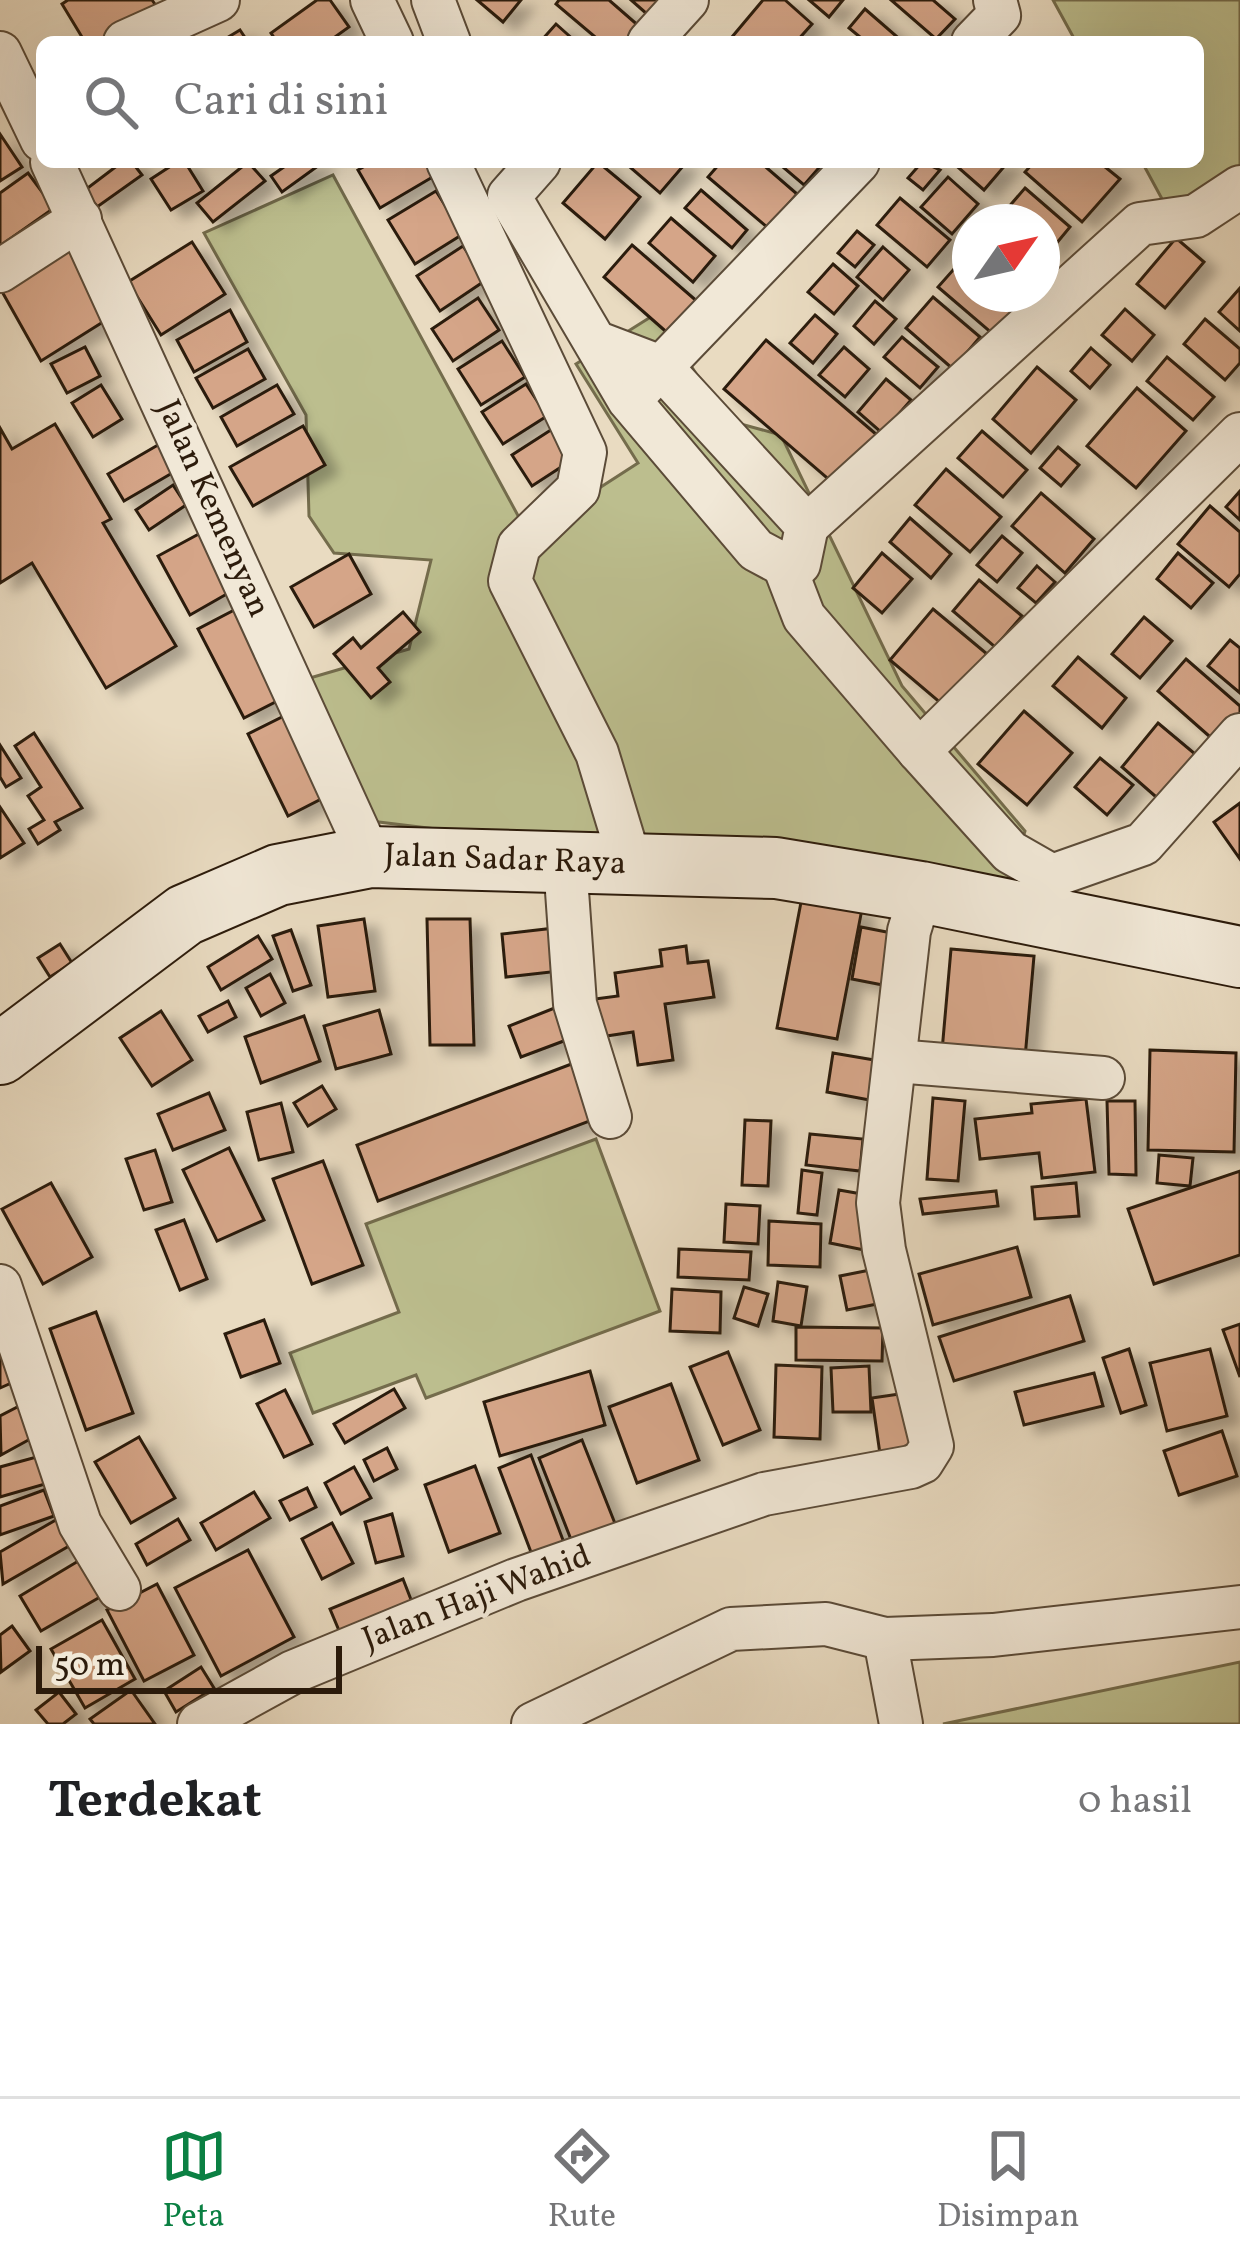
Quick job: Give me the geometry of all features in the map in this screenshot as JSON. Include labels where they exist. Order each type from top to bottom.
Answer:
[{"type":"street","points":[[138,36],[218,0]]},
{"type":"street","points":[[372,0],[389,36]]},
{"type":"street","points":[[433,0],[447,36]]},
{"type":"street","points":[[654,36],[687,0]]},
{"type":"street","points":[[979,36],[999,15],[995,0]]},
{"type":"street","points":[[15,81],[36,127]]},
{"type":"street","name":"Jalan Kemenyan","points":[[55,168],[370,857]]},
{"type":"street","points":[[451,168],[585,452],[578,489],[519,547],[510,581],[598,753],[631,865]]},
{"type":"street","points":[[629,400],[852,168]]},
{"type":"street","points":[[502,179],[629,400],[756,550],[784,565],[800,564],[807,526],[1140,224],[1196,216],[1240,187]]},
{"type":"street","points":[[0,271],[80,219]]},
{"type":"street","points":[[598,343],[661,368],[807,526]]},
{"type":"street","points":[[920,751],[1240,434]]},
{"type":"street","points":[[784,565],[804,617],[1010,852],[1052,876],[1081,928]]},
{"type":"street","points":[[1052,876],[1143,844],[1240,735]]},
{"type":"street","name":"Jalan Sadar Raya","points":[[0,1054],[184,915],[278,875],[370,857],[776,868],[921,892],[1240,958]]},
{"type":"street","points":[[565,863],[575,1004],[610,1117]]},
{"type":"street","points":[[921,892],[909,932],[896,1060],[1102,1078]]},
{"type":"street","name":"Jalan Haji Wahid","points":[[199,1724],[293,1672],[516,1580],[764,1494],[911,1467],[932,1446],[884,1250],[878,1203],[896,1060]]},
{"type":"street","points":[[0,1286],[80,1524],[119,1589]]},
{"type":"street","points":[[533,1724],[617,1704],[731,1629],[826,1624],[885,1639],[993,1635],[1240,1607]]},
{"type":"street","points":[[885,1639],[902,1724]]},
{"type":"green space","points":[[1053,0],[1240,0],[1240,178],[1168,210],[1145,168],[1204,168],[1204,36],[1073,36]]},
{"type":"green space","points":[[333,175],[528,534],[638,463],[576,364],[657,313],[726,420],[781,435],[902,686],[1025,831],[1004,898],[338,817],[286,685],[409,649],[431,560],[334,553],[309,516],[306,415],[204,233]]},
{"type":"green space","points":[[596,1139],[660,1311],[426,1398],[416,1375],[313,1413],[290,1353],[399,1312],[366,1224]]},
{"type":"green space","points":[[1240,1662],[1240,1724],[943,1724]]},
{"type":"building","points":[[68,0],[152,0],[159,10],[118,36],[81,36],[62,4]]},
{"type":"building","points":[[317,0],[330,0],[349,27],[336,36],[271,33]]},
{"type":"building","points":[[477,0],[521,0],[503,22]]},
{"type":"building","points":[[559,0],[609,0],[648,34],[594,36],[556,4]]},
{"type":"building","points":[[631,0],[659,0],[647,14]]},
{"type":"building","points":[[763,0],[785,0],[812,24],[801,36],[733,36]]},
{"type":"building","points":[[809,0],[843,0],[829,17]]},
{"type":"building","points":[[891,0],[933,0],[955,19],[939,36],[933,36]]},
{"type":"building","points":[[865,9],[896,36],[859,36],[849,28]]},
{"type":"building","points":[[556,24],[569,36],[545,36]]},
{"type":"building","points":[[0,134],[22,167],[0,181]]},
{"type":"building","points":[[114,168],[137,168],[142,175],[97,207],[85,190]]},
{"type":"building","points":[[168,168],[189,168],[203,191],[171,210],[151,179]]},
{"type":"building","points":[[241,168],[253,168],[265,181],[213,222],[197,203]]},
{"type":"building","points":[[282,168],[315,168],[282,192],[271,176]]},
{"type":"building","points":[[432,168],[436,175],[380,208],[358,170]]},
{"type":"building","points":[[593,168],[605,168],[640,197],[605,239],[563,203]]},
{"type":"building","points":[[631,168],[681,168],[660,193]]},
{"type":"building","points":[[716,168],[767,168],[797,194],[768,228],[708,177]]},
{"type":"building","points":[[784,168],[819,168],[804,185]]},
{"type":"building","points":[[917,168],[940,170],[923,190],[908,178]]},
{"type":"building","points":[[959,168],[1003,168],[984,190]]},
{"type":"building","points":[[1029,168],[1106,168],[1120,179],[1082,222],[1025,172]]},
{"type":"building","points":[[28,173],[54,208],[0,246],[0,193]]},
{"type":"building","points":[[948,177],[978,204],[952,204],[952,234],[921,207]]},
{"type":"building","points":[[1025,188],[1043,204],[1011,204]]},
{"type":"building","points":[[701,190],[747,230],[732,248],[685,208]]},
{"type":"building","points":[[436,191],[463,234],[415,264],[388,220]]},
{"type":"building","points":[[900,198],[950,240],[927,267],[877,225]]},
{"type":"building","points":[[671,218],[715,256],[693,282],[649,243]]},
{"type":"building","points":[[1060,218],[1070,227],[1060,239]]},
{"type":"building","points":[[857,231],[874,245],[855,267],[838,253]]},
{"type":"building","points":[[1176,238],[1204,262],[1165,308],[1137,284]]},
{"type":"building","points":[[192,242],[225,294],[161,335],[128,282]]},
{"type":"building","points":[[70,244],[114,315],[41,361],[0,288]]},
{"type":"building","points":[[632,245],[699,303],[671,336],[604,277]]},
{"type":"building","points":[[463,246],[486,280],[440,311],[417,276]]},
{"type":"building","points":[[883,247],[909,270],[883,300],[857,277]]},
{"type":"building","points":[[833,264],[858,286],[834,314],[808,292]]},
{"type":"building","points":[[952,271],[952,299],[938,287]]},
{"type":"building","points":[[1240,288],[1240,331],[1219,312]]},
{"type":"building","points":[[933,297],[980,337],[953,369],[906,328]]},
{"type":"building","points":[[478,298],[499,330],[453,361],[432,329]]},
{"type":"building","points":[[875,301],[896,319],[874,344],[854,326]]},
{"type":"building","points":[[1125,309],[1154,335],[1132,361],[1102,335]]},
{"type":"building","points":[[230,310],[247,342],[194,372],[177,340]]},
{"type":"building","points":[[967,312],[1020,312],[1023,315],[1001,341]]},
{"type":"building","points":[[815,315],[837,334],[813,363],[790,343]]},
{"type":"building","points":[[1205,319],[1240,349],[1240,363],[1225,380],[1184,344]]},
{"type":"building","points":[[902,337],[938,367],[920,388],[884,357]]},
{"type":"building","points":[[766,340],[884,441],[841,490],[724,389]]},
{"type":"building","points":[[502,341],[525,377],[481,405],[458,369]]},
{"type":"building","points":[[85,347],[100,376],[67,393],[51,364]]},
{"type":"building","points":[[844,347],[869,369],[845,397],[819,375]]},
{"type":"building","points":[[1091,348],[1110,365],[1090,388],[1071,371]]},
{"type":"building","points":[[248,349],[265,379],[213,408],[196,378]]},
{"type":"building","points":[[1167,357],[1214,397],[1193,420],[1147,381]]},
{"type":"building","points":[[1037,367],[1076,400],[1031,453],[993,419]]},
{"type":"building","points":[[886,379],[911,400],[882,433],[858,412]]},
{"type":"building","points":[[526,384],[547,416],[503,444],[482,412]]},
{"type":"building","points":[[101,385],[122,419],[93,437],[72,403]]},
{"type":"building","points":[[277,385],[294,414],[237,446],[221,417]]},
{"type":"building","points":[[1137,388],[1186,431],[1136,488],[1087,446]]},
{"type":"building","points":[[55,424],[111,519],[103,523],[176,646],[106,688],[32,563],[0,583],[0,428],[12,449]]},
{"type":"building","points":[[303,426],[325,465],[253,506],[230,467]]},
{"type":"building","points":[[557,426],[578,456],[532,486],[512,455]]},
{"type":"building","points":[[982,431],[1027,470],[1003,497],[958,458]]},
{"type":"building","points":[[170,438],[186,465],[124,501],[108,474]]},
{"type":"building","points":[[1058,447],[1079,465],[1061,486],[1040,468]]},
{"type":"building","points":[[946,469],[1001,517],[970,552],[915,505]]},
{"type":"building","points":[[173,485],[186,505],[149,530],[136,510]]},
{"type":"building","points":[[1240,491],[1240,520],[1226,507]]},
{"type":"building","points":[[1041,493],[1094,539],[1065,573],[1012,526]]},
{"type":"building","points":[[1210,506],[1240,532],[1240,574],[1229,587],[1178,544]]},
{"type":"building","points":[[910,518],[951,554],[931,578],[890,542]]},
{"type":"building","points":[[208,529],[239,587],[190,615],[158,556]]},
{"type":"building","points":[[1002,536],[1022,553],[997,582],[977,565]]},
{"type":"building","points":[[882,553],[912,579],[882,613],[853,588]]},
{"type":"building","points":[[1178,553],[1213,583],[1191,608],[1157,579]]},
{"type":"building","points":[[349,554],[371,594],[314,627],[291,587]]},
{"type":"building","points":[[1037,566],[1055,582],[1036,603],[1018,588]]},
{"type":"building","points":[[979,580],[1022,616],[995,647],[953,611]]},
{"type":"building","points":[[240,607],[287,696],[244,718],[198,629]]},
{"type":"building","points":[[933,609],[987,654],[943,705],[890,660]]},
{"type":"building","points":[[403,612],[420,632],[378,668],[390,682],[371,698],[334,654],[353,638],[361,648]]},
{"type":"building","points":[[1144,617],[1172,641],[1140,678],[1112,654]]},
{"type":"building","points":[[1230,640],[1240,648],[1240,693],[1208,666]]},
{"type":"building","points":[[1078,657],[1126,698],[1102,728],[1053,686]]},
{"type":"building","points":[[1186,659],[1240,706],[1240,716],[1217,743],[1158,691]]},
{"type":"building","points":[[1024,711],[1072,753],[1027,805],[978,764]]},
{"type":"building","points":[[288,714],[327,796],[288,816],[248,734]]},
{"type":"building","points":[[1158,723],[1201,759],[1163,803],[1122,767]]},
{"type":"building","points":[[34,733],[82,808],[55,822],[60,830],[38,844],[29,829],[44,820],[28,796],[41,787],[15,746]]},
{"type":"building","points":[[0,745],[21,778],[6,787],[0,777]]},
{"type":"building","points":[[1100,758],[1133,785],[1107,815],[1075,787]]},
{"type":"building","points":[[1240,803],[1240,859],[1214,822]]},
{"type":"building","points":[[0,807],[24,843],[0,858]]},
{"type":"building","points":[[802,897],[862,909],[837,1039],[777,1028]]},
{"type":"building","points":[[364,919],[375,991],[328,997],[318,926]]},
{"type":"building","points":[[427,919],[470,919],[474,1045],[430,1045]]},
{"type":"building","points":[[861,927],[907,936],[898,988],[852,979]]},
{"type":"building","points":[[555,928],[560,971],[506,977],[502,934]]},
{"type":"building","points":[[291,930],[311,985],[293,991],[273,936]]},
{"type":"building","points":[[258,936],[272,959],[221,990],[208,967]]},
{"type":"building","points":[[60,944],[72,963],[50,977],[38,958]]},
{"type":"building","points":[[686,946],[688,963],[708,961],[714,997],[665,1004],[673,1060],[638,1065],[633,1032],[600,1037],[595,999],[618,996],[615,973],[662,966],[660,950]]},
{"type":"building","points":[[951,949],[1034,956],[1025,1058],[942,1051]]},
{"type":"building","points":[[270,974],[285,1003],[261,1016],[246,988]]},
{"type":"building","points":[[228,1001],[236,1017],[208,1032],[199,1016]]},
{"type":"building","points":[[557,1007],[569,1039],[521,1057],[509,1026]]},
{"type":"building","points":[[379,1010],[391,1054],[336,1069],[324,1026]]},
{"type":"building","points":[[161,1011],[192,1060],[152,1086],[120,1038]]},
{"type":"building","points":[[304,1016],[320,1061],[261,1083],[245,1037]]},
{"type":"building","points":[[1150,1050],[1236,1053],[1234,1152],[1148,1150]]},
{"type":"building","points":[[833,1053],[886,1062],[880,1102],[827,1092]]},
{"type":"building","points":[[582,1060],[603,1116],[378,1201],[357,1145]]},
{"type":"building","points":[[322,1086],[336,1109],[308,1126],[294,1103]]},
{"type":"building","points":[[209,1093],[225,1130],[173,1150],[158,1114]]},
{"type":"building","points":[[933,1098],[965,1101],[958,1181],[927,1179]]},
{"type":"building","points":[[1086,1099],[1095,1172],[1042,1178],[1039,1153],[980,1159],[975,1119],[1032,1113],[1031,1104]]},
{"type":"building","points":[[1107,1101],[1135,1101],[1136,1175],[1109,1174]]},
{"type":"building","points":[[281,1103],[293,1152],[259,1160],[247,1112]]},
{"type":"building","points":[[745,1120],[771,1121],[768,1186],[742,1185]]},
{"type":"building","points":[[810,1134],[863,1139],[860,1171],[806,1165]]},
{"type":"building","points":[[229,1148],[264,1220],[217,1241],[183,1170]]},
{"type":"building","points":[[155,1150],[172,1202],[144,1210],[126,1159]]},
{"type":"building","points":[[1159,1155],[1193,1158],[1190,1186],[1157,1183]]},
{"type":"building","points":[[323,1161],[363,1265],[312,1284],[273,1179]]},
{"type":"building","points":[[802,1170],[822,1173],[817,1215],[798,1213]]},
{"type":"building","points":[[1240,1171],[1240,1255],[1154,1284],[1128,1209]]},
{"type":"building","points":[[51,1183],[92,1257],[43,1284],[2,1209]]},
{"type":"building","points":[[1076,1183],[1079,1216],[1035,1219],[1032,1187]]},
{"type":"building","points":[[839,1190],[873,1196],[864,1250],[830,1243]]},
{"type":"building","points":[[996,1191],[998,1206],[923,1214],[920,1199]]},
{"type":"building","points":[[726,1204],[760,1206],[758,1244],[724,1242]]},
{"type":"building","points":[[184,1220],[207,1279],[180,1290],[156,1230]]},
{"type":"building","points":[[769,1221],[821,1224],[820,1267],[768,1265]]},
{"type":"building","points":[[1017,1247],[1031,1297],[933,1325],[919,1274]]},
{"type":"building","points":[[679,1249],[751,1252],[749,1280],[678,1277]]},
{"type":"building","points":[[875,1269],[882,1303],[847,1310],[840,1276]]},
{"type":"building","points":[[778,1282],[807,1287],[801,1326],[773,1321]]},
{"type":"building","points":[[744,1287],[768,1294],[758,1326],[734,1318]]},
{"type":"building","points":[[672,1289],[721,1292],[720,1333],[670,1331]]},
{"type":"building","points":[[1070,1296],[1084,1341],[954,1381],[939,1337]]},
{"type":"building","points":[[96,1312],[133,1413],[86,1430],[50,1329]]},
{"type":"building","points":[[264,1320],[280,1363],[241,1377],[225,1334]]},
{"type":"building","points":[[1240,1324],[1240,1377],[1223,1330]]},
{"type":"building","points":[[796,1327],[883,1328],[882,1361],[796,1360]]},
{"type":"building","points":[[1129,1349],[1146,1405],[1121,1413],[1103,1358]]},
{"type":"building","points":[[1210,1349],[1227,1416],[1167,1431],[1150,1363]]},
{"type":"building","points":[[728,1352],[760,1430],[723,1445],[690,1367]]},
{"type":"building","points":[[8,1356],[18,1380],[0,1388],[0,1360]]},
{"type":"building","points":[[776,1365],[822,1367],[820,1439],[774,1437]]},
{"type":"building","points":[[869,1366],[871,1412],[833,1412],[831,1368]]},
{"type":"building","points":[[590,1371],[605,1425],[500,1456],[484,1402]]},
{"type":"building","points":[[1094,1373],[1103,1406],[1024,1425],[1015,1392]]},
{"type":"building","points":[[671,1384],[699,1460],[637,1483],[609,1407]]},
{"type":"building","points":[[394,1389],[405,1408],[345,1443],[334,1424]]},
{"type":"building","points":[[285,1390],[312,1444],[284,1457],[257,1404]]},
{"type":"building","points":[[913,1392],[921,1448],[880,1454],[872,1398]]},
{"type":"building","points":[[27,1402],[43,1432],[1,1455],[0,1416]]},
{"type":"building","points":[[1222,1431],[1237,1476],[1179,1495],[1164,1451]]},
{"type":"building","points":[[139,1437],[175,1498],[131,1523],[95,1462]]},
{"type":"building","points":[[582,1440],[616,1526],[572,1542],[539,1458]]},
{"type":"building","points":[[387,1448],[397,1469],[374,1481],[364,1460]]},
{"type":"building","points":[[51,1453],[59,1480],[0,1497],[0,1467]]},
{"type":"building","points":[[531,1455],[566,1548],[534,1560],[499,1468]]},
{"type":"building","points":[[475,1466],[500,1533],[449,1552],[425,1485]]},
{"type":"building","points":[[354,1467],[371,1498],[341,1514],[325,1483]]},
{"type":"building","points":[[307,1488],[316,1507],[290,1520],[280,1501]]},
{"type":"building","points":[[44,1490],[54,1516],[0,1535],[0,1506]]},
{"type":"building","points":[[254,1492],[270,1518],[216,1550],[201,1523]]},
{"type":"building","points":[[392,1514],[403,1556],[376,1563],[365,1522]]},
{"type":"building","points":[[61,1517],[76,1542],[3,1584],[0,1552]]},
{"type":"building","points":[[178,1519],[190,1540],[147,1565],[136,1544]]},
{"type":"building","points":[[332,1523],[353,1563],[322,1579],[302,1539]]},
{"type":"building","points":[[248,1550],[294,1637],[221,1676],[175,1588]]},
{"type":"building","points":[[85,1557],[107,1593],[41,1631],[20,1596]]},
{"type":"building","points":[[403,1579],[415,1610],[343,1640],[330,1609]]},
{"type":"building","points":[[157,1584],[194,1655],[144,1681],[107,1610]]},
{"type":"building","points":[[102,1620],[135,1679],[85,1708],[51,1649]]},
{"type":"building","points":[[12,1626],[30,1651],[1,1672],[0,1635]]},
{"type":"building","points":[[201,1667],[214,1688],[176,1712],[164,1691]]},
{"type":"building","points":[[131,1690],[155,1724],[94,1724],[90,1719]]},
{"type":"building","points":[[59,1692],[76,1714],[63,1724],[48,1724],[36,1710]]}]
